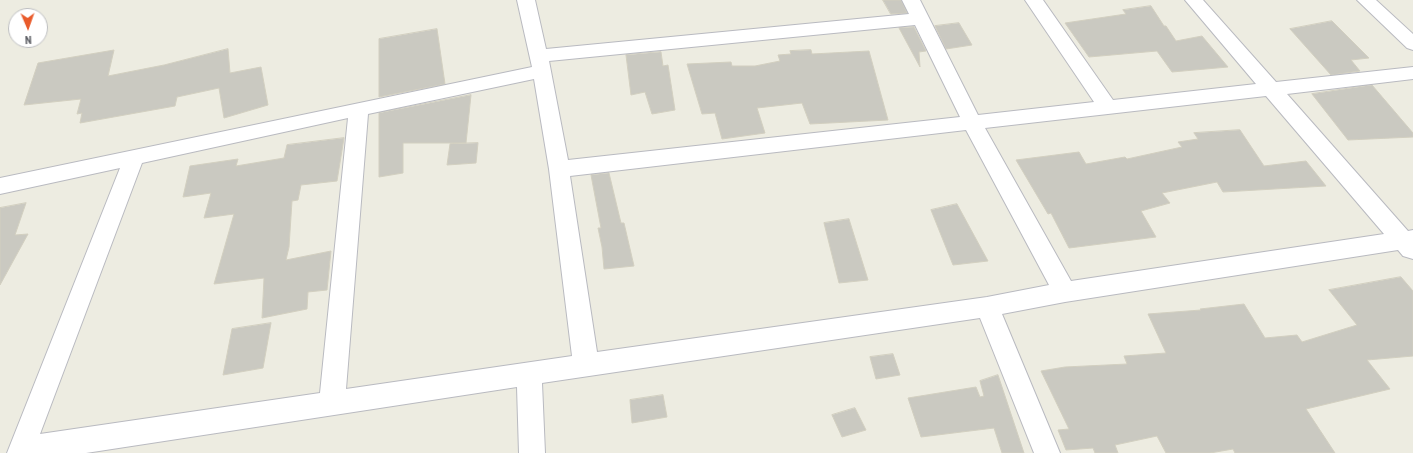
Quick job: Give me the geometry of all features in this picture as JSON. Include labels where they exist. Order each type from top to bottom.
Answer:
[{"type":"street","points":[[526,0],[560,169],[586,365]]},
{"type":"street","points":[[911,0],[973,124],[1065,292]]},
{"type":"street","points":[[1034,0],[1108,108]]},
{"type":"street","points":[[1194,0],[1271,89],[1410,244]]},
{"type":"street","points":[[1366,0],[1413,44]]},
{"type":"street","points":[[0,186],[359,109],[540,64],[920,19]]},
{"type":"street","points":[[560,169],[973,124],[1413,73]]},
{"type":"street","points":[[332,404],[359,109]]},
{"type":"street","points":[[134,158],[20,452],[586,365],[986,306],[1065,292],[1410,244]]},
{"type":"street","points":[[986,306],[1047,453]]},
{"type":"street","points":[[529,374],[532,453]]},
{"type":"building","points":[[883,0],[901,0],[907,13],[891,14]]},
{"type":"building","points":[[1151,6],[1176,41],[1202,36],[1228,67],[1172,72],[1157,51],[1089,57],[1065,23],[1126,14],[1123,10]]},
{"type":"building","points":[[1332,21],[1369,58],[1351,60],[1360,71],[1331,75],[1290,29]]},
{"type":"building","points":[[959,23],[972,45],[946,49],[935,26]]},
{"type":"building","points":[[914,27],[926,51],[919,52],[920,67],[899,28]]},
{"type":"building","points":[[437,29],[445,84],[379,97],[379,39]]},
{"type":"building","points":[[228,49],[230,73],[261,67],[268,105],[224,118],[219,88],[177,97],[175,106],[80,123],[82,113],[77,114],[81,99],[24,105],[38,63],[114,50],[108,76],[164,65]]},
{"type":"building","points":[[811,50],[812,54],[869,51],[888,120],[810,124],[802,103],[757,108],[765,133],[722,139],[715,113],[702,114],[687,64],[731,62],[732,66],[755,66],[780,61],[778,55],[791,54],[790,51]]},
{"type":"building","points":[[661,52],[663,66],[668,65],[675,110],[652,114],[645,92],[631,95],[626,55]]},
{"type":"building","points":[[1372,85],[1413,133],[1413,137],[1348,140],[1312,94]]},
{"type":"building","points":[[471,95],[466,143],[403,143],[403,173],[379,177],[379,113]]},
{"type":"building","points":[[1240,130],[1264,166],[1306,161],[1326,186],[1223,192],[1217,182],[1162,193],[1170,203],[1141,211],[1156,237],[1069,248],[1051,213],[1048,214],[1016,160],[1079,152],[1086,164],[1125,157],[1127,159],[1182,147],[1178,142],[1198,139],[1194,133]]},
{"type":"building","points":[[344,138],[337,181],[301,185],[298,200],[292,201],[289,247],[286,260],[331,251],[327,290],[308,292],[307,309],[262,318],[264,278],[214,284],[234,214],[204,218],[211,193],[183,197],[190,166],[238,159],[236,166],[284,158],[287,145]]},
{"type":"building","points":[[478,143],[476,163],[447,165],[450,144]]},
{"type":"building","points":[[609,173],[621,223],[624,223],[634,266],[604,269],[602,247],[598,228],[601,228],[591,175]]},
{"type":"building","points":[[26,203],[15,235],[28,234],[0,285],[0,208]]},
{"type":"building","points":[[957,204],[988,261],[953,265],[931,210]]},
{"type":"building","points":[[849,219],[868,280],[839,283],[824,223]]},
{"type":"building","points":[[1401,277],[1413,291],[1413,356],[1367,360],[1390,389],[1306,409],[1335,453],[1235,453],[1233,449],[1210,453],[1166,453],[1157,436],[1115,445],[1118,453],[1095,453],[1093,448],[1066,450],[1058,430],[1069,429],[1041,371],[1065,367],[1127,364],[1124,356],[1166,353],[1148,314],[1201,310],[1200,309],[1244,304],[1265,338],[1297,335],[1302,342],[1357,325],[1329,290]]},
{"type":"building","points":[[271,323],[263,368],[223,375],[232,329]]},
{"type":"building","points":[[893,354],[900,375],[876,379],[870,357]]},
{"type":"building","points":[[998,375],[1024,453],[1002,453],[994,428],[921,437],[908,398],[976,387],[980,397],[984,396],[980,381]]},
{"type":"building","points":[[663,395],[667,417],[632,423],[630,400]]},
{"type":"building","points":[[855,408],[866,430],[842,437],[832,415]]}]
